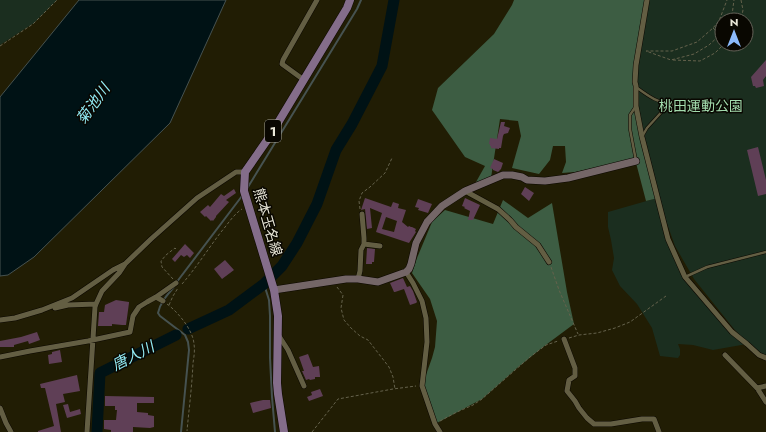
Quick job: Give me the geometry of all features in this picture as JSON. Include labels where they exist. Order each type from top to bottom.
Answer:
[{"type":"main road","name":"熊本玉名線","points":[[284,432],[277,383],[277,306],[274,287],[244,191],[245,172],[270,136],[347,8],[350,0]]},
{"type":"street","points":[[304,80],[282,64],[317,0]]},
{"type":"street","points":[[647,0],[636,65],[636,106],[642,137],[668,239],[685,277],[732,332],[759,355],[766,358]]},
{"type":"street","points":[[274,287],[358,278],[378,282],[406,272],[411,264],[416,243],[427,222],[442,206],[465,192],[503,176],[512,175],[522,177],[527,180],[545,181],[568,178],[636,161]]},
{"type":"street","points":[[87,432],[96,304],[102,291],[119,273],[125,264],[197,198],[236,172],[245,172]]},
{"type":"street","points":[[465,192],[498,209],[516,227],[538,245],[549,262]]},
{"type":"street","points":[[358,278],[360,271],[361,250],[364,244],[362,214]]},
{"type":"street","points":[[364,244],[380,246]]},
{"type":"street","points":[[0,320],[15,318],[42,310],[72,298],[113,270],[125,264]]},
{"type":"street","points":[[406,272],[422,301],[426,318],[427,342],[422,386],[435,424],[440,432]]},
{"type":"street","points":[[0,357],[130,332],[132,316],[139,307],[176,283]]},
{"type":"street","points":[[156,297],[163,301]]},
{"type":"street","points":[[42,310],[68,305],[96,304]]},
{"type":"street","points":[[277,333],[288,350],[304,386]]},
{"type":"street","points":[[564,339],[575,368],[575,376],[569,380],[568,391],[587,418],[594,424],[611,424],[642,419],[654,419],[659,432]]},
{"type":"street","points":[[725,355],[757,388],[766,402]]},
{"type":"street","points":[[757,388],[766,386]]},
{"type":"street","points":[[0,408],[6,424],[11,432]]},
{"type":"lane","points":[[636,86],[654,100],[668,103],[679,102],[667,106],[647,128],[642,137]]},
{"type":"lane","points":[[636,106],[630,115],[630,129],[636,161]]},
{"type":"lane","points":[[685,277],[707,267],[766,252]]},
{"type":"path","points":[[0,46],[33,24],[57,0]]},
{"type":"path","points":[[716,52],[700,61],[671,60],[646,51],[672,51],[697,42],[719,21],[727,0]]},
{"type":"path","points":[[732,12],[734,0]]},
{"type":"path","points":[[741,0],[743,12]]},
{"type":"path","points":[[671,60],[694,54],[714,40]]},
{"type":"path","points":[[362,214],[359,209],[359,201],[362,193],[384,173],[392,158]]},
{"type":"path","points":[[169,305],[179,287],[236,213],[249,205]]},
{"type":"path","points":[[176,283],[162,267],[161,260],[175,248],[177,250]]},
{"type":"path","points":[[549,262],[559,290],[579,334]]},
{"type":"path","points":[[332,281],[343,295],[341,308],[344,320],[360,336],[368,340],[390,367],[395,389]]},
{"type":"path","points":[[435,424],[482,399],[546,345],[579,334],[597,333],[630,322],[666,296]]},
{"type":"path","points":[[163,301],[169,305],[186,324],[194,344],[193,372],[187,431]]},
{"type":"path","points":[[312,432],[338,399],[422,386]]},
{"type":"green space","points":[[0,0],[57,0],[34,23],[0,45]]},
{"type":"green space","points":[[514,0],[647,0],[636,74],[639,131],[658,198],[646,201],[635,159],[575,172],[562,173],[566,162],[565,146],[553,146],[550,160],[539,174],[512,168],[521,136],[518,121],[500,119],[491,178],[476,182],[485,166],[465,157],[432,110],[438,88],[494,34]]},
{"type":"green space","name":"桃田運動公園","points":[[649,0],[766,0],[766,358],[759,355],[734,329],[694,279],[675,246],[641,150],[635,69]]},
{"type":"green space","points":[[657,198],[667,237],[685,277],[724,322],[747,344],[713,350],[693,345],[678,344],[680,355],[678,358],[660,356],[652,328],[637,304],[620,286],[612,270],[614,258],[608,227],[608,212]]},
{"type":"green space","points":[[503,200],[528,218],[552,203],[574,324],[517,368],[482,399],[435,424],[422,386],[435,347],[437,321],[430,299],[412,273],[432,222],[445,210],[493,224]]},
{"type":"water","name":"菊池川","points":[[79,0],[226,0],[170,123],[34,257],[8,275],[0,276],[0,97]]},
{"type":"building","points":[[766,60],[766,76],[763,80],[764,86],[756,88],[753,86],[751,77]]},
{"type":"building","points":[[501,122],[505,122],[504,126],[510,128],[508,133],[504,134],[503,136],[501,148],[491,148],[489,144],[490,138],[497,139]]},
{"type":"building","points":[[758,147],[766,180],[766,194],[758,196],[747,150]]},
{"type":"building","points":[[494,159],[503,163],[498,172],[490,168]]},
{"type":"building","points":[[525,187],[534,193],[529,201],[521,194]]},
{"type":"building","points":[[234,189],[236,193],[226,200],[229,202],[213,221],[206,216],[205,217],[200,212],[208,205],[210,207],[221,194],[224,196]]},
{"type":"building","points":[[365,198],[391,207],[393,202],[399,204],[398,208],[406,210],[402,222],[408,227],[409,226],[416,229],[416,232],[409,243],[376,232],[382,213],[370,208],[372,228],[367,229],[365,209],[361,210]],"holes":[[[386,217],[397,221],[394,232],[382,229]]]},
{"type":"building","points":[[465,198],[480,205],[473,220],[468,220],[470,211],[462,206]]},
{"type":"building","points":[[418,199],[432,204],[428,213],[418,210],[419,208],[415,207]]},
{"type":"building","points":[[185,244],[194,253],[190,258],[187,255],[184,257],[181,255],[175,262],[172,259]]},
{"type":"building","points":[[367,248],[375,249],[374,262],[372,262],[372,264],[366,264]]},
{"type":"building","points":[[225,260],[234,270],[222,279],[214,269]]},
{"type":"building","points":[[403,278],[407,287],[410,286],[413,291],[417,302],[416,303],[410,305],[404,289],[394,292],[390,283]]},
{"type":"building","points":[[116,300],[129,302],[126,325],[112,324],[112,326],[98,326],[99,312],[104,312],[105,305]]},
{"type":"building","points":[[37,332],[40,340],[29,344],[28,341],[14,345],[14,347],[0,347],[0,341]]},
{"type":"building","points":[[60,350],[62,362],[49,364],[48,355],[52,354],[52,352]]},
{"type":"building","points":[[308,354],[313,367],[319,366],[320,377],[306,380],[302,371],[304,371],[299,357]]},
{"type":"building","points":[[77,375],[80,391],[63,394],[65,402],[56,404],[61,432],[38,432],[54,426],[45,388],[41,388],[40,384]]},
{"type":"building","points":[[320,389],[323,396],[309,401],[307,397],[312,395],[311,392]]},
{"type":"building","points":[[105,396],[154,397],[154,403],[137,403],[137,412],[148,413],[148,415],[154,416],[154,427],[133,427],[133,432],[111,432],[111,430],[104,429],[104,420],[116,420],[117,410],[115,410],[115,406],[105,406]]},
{"type":"building","points":[[270,400],[271,408],[253,413],[250,403]]},
{"type":"building","points":[[68,404],[70,412],[80,409],[81,414],[67,418],[63,405]]},
{"type":"waterway","points":[[248,187],[357,9],[361,0]]},
{"type":"waterway","points":[[188,329],[229,310],[264,284],[282,266],[297,243],[317,204],[336,150],[352,124],[382,66],[394,0]]},
{"type":"waterway","points":[[176,283],[242,196]]},
{"type":"waterway","points":[[264,284],[269,300],[270,358],[275,432]]},
{"type":"waterway","points":[[174,287],[162,302],[158,313],[185,335],[188,342],[189,350],[181,432]]},
{"type":"waterway","name":"唐人川","points":[[97,432],[100,373],[176,335]]}]
